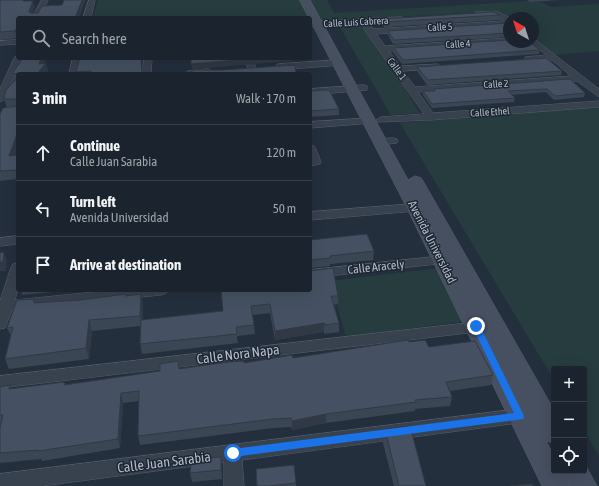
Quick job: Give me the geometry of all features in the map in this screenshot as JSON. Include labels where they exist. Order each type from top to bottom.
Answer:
[{"type":"main road","name":"Avenida Universidad","points":[[304,0],[358,89],[422,207],[551,427]]},
{"type":"main road","name":"Avenida Universidad","points":[[316,0],[319,24],[338,63],[358,89]]},
{"type":"main road","name":"Avenida Universidad","points":[[422,207],[441,260],[476,326],[556,486]]},
{"type":"main road","points":[[577,474],[584,486]]},
{"type":"street","points":[[37,16],[45,0]]},
{"type":"street","points":[[88,16],[92,0]]},
{"type":"street","points":[[470,15],[499,14],[503,17]]},
{"type":"street","name":"Calle Luis Cabrera","points":[[319,24],[409,19]]},
{"type":"street","name":"Calle 1","points":[[363,22],[431,117]]},
{"type":"street","name":"Calle 5","points":[[370,32],[503,22]]},
{"type":"street","name":"Calle 4","points":[[383,49],[503,40]]},
{"type":"street","points":[[0,43],[16,42]]},
{"type":"street","points":[[539,45],[599,94]]},
{"type":"street","points":[[523,59],[554,57]]},
{"type":"street","points":[[0,99],[17,60]]},
{"type":"street","points":[[74,72],[76,60]]},
{"type":"street","points":[[147,72],[148,60]]},
{"type":"street","points":[[250,60],[256,69],[338,63]]},
{"type":"street","points":[[397,69],[444,65]]},
{"type":"street","name":"Calle 2","points":[[412,90],[579,78]]},
{"type":"street","points":[[312,92],[358,89]]},
{"type":"street","name":"Calle Ethel","points":[[312,125],[599,104]]},
{"type":"street","points":[[312,152],[316,162],[312,163]]},
{"type":"street","points":[[312,216],[422,207]]},
{"type":"street","points":[[0,242],[16,240]]},
{"type":"street","name":"Calle Aracely","points":[[312,274],[441,260]]},
{"type":"street","points":[[0,324],[16,274]]},
{"type":"street","points":[[6,306],[142,292]]},
{"type":"street","name":"Calle Nora Napa","points":[[0,382],[476,326]]},
{"type":"street","name":"Calle Juan Sarabia","points":[[0,483],[543,412]]},
{"type":"street","points":[[233,453],[234,486]]},
{"type":"green space","points":[[98,0],[327,0],[334,13],[529,1],[542,2],[551,7],[599,4],[599,51],[555,55],[539,42],[539,12],[503,12],[503,13],[500,11],[312,22],[312,16],[94,16]]},
{"type":"green space","points":[[361,23],[420,113],[391,115],[338,24]]},
{"type":"green space","points":[[599,107],[599,456],[587,435],[587,366],[551,366],[551,375],[400,123]]},
{"type":"green space","points":[[438,268],[467,321],[346,337],[330,281]]},
{"type":"building","points":[[0,0],[33,1],[29,11],[30,13],[38,13],[42,6],[62,5],[64,0],[82,0],[76,16],[16,16],[15,31],[0,32]]},
{"type":"building","points":[[493,12],[500,15],[384,22],[382,19]]},
{"type":"building","points":[[503,23],[503,33],[394,40],[388,31]]},
{"type":"building","points":[[503,40],[503,48],[537,48],[540,50],[403,60],[394,48]]},
{"type":"building","points":[[546,58],[562,71],[428,80],[417,67]]},
{"type":"building","points":[[22,60],[40,60],[39,64],[46,63],[39,72],[16,72],[16,74],[12,74]]},
{"type":"building","points":[[79,60],[141,60],[142,72],[76,72]]},
{"type":"building","points":[[191,60],[238,60],[191,64]]},
{"type":"building","points":[[295,65],[296,72],[192,72],[192,70],[223,70]]},
{"type":"building","points":[[16,79],[16,99],[4,99],[6,90]]},
{"type":"building","points":[[570,79],[585,93],[555,96],[547,89],[508,91],[515,98],[432,104],[423,91],[435,91],[434,89]]},
{"type":"building","points":[[329,90],[339,109],[312,111],[312,91]]},
{"type":"building","points":[[16,106],[16,137],[9,156],[16,155],[16,170],[0,171],[0,114],[3,108]]},
{"type":"building","points":[[367,234],[374,251],[330,256],[330,258],[312,260],[312,240]]},
{"type":"building","points":[[4,252],[3,262],[0,262],[0,253]]},
{"type":"building","points":[[333,268],[338,296],[331,296],[339,323],[325,325],[324,323],[275,331],[270,304],[251,306],[254,325],[236,327],[237,334],[140,344],[141,320],[223,311],[221,292],[312,292],[312,271]]},
{"type":"building","points":[[126,294],[126,296],[141,294],[140,316],[89,320],[86,348],[5,359],[13,327],[7,328],[17,300],[34,299],[34,303],[80,300]]},
{"type":"building","points":[[408,340],[409,342],[425,340],[429,347],[475,341],[493,375],[446,382],[452,397],[415,400],[416,402],[326,414],[292,421],[291,418],[273,419],[138,436],[139,391],[121,393],[118,439],[38,451],[0,453],[0,428],[3,415],[0,415],[0,387],[10,385],[9,389],[64,382],[64,385],[160,371],[160,364],[178,361],[179,369],[228,362],[244,361],[244,363],[292,355],[293,358]]},
{"type":"building","points":[[410,426],[426,486],[399,486],[385,429]]},
{"type":"building","points":[[221,457],[221,470],[190,473],[191,459]]},
{"type":"building","points":[[294,465],[296,483],[257,486],[256,469]]},
{"type":"building","points":[[532,484],[533,486],[509,486]]},
{"type":"route","points":[[233,453],[520,416],[476,326]]}]
